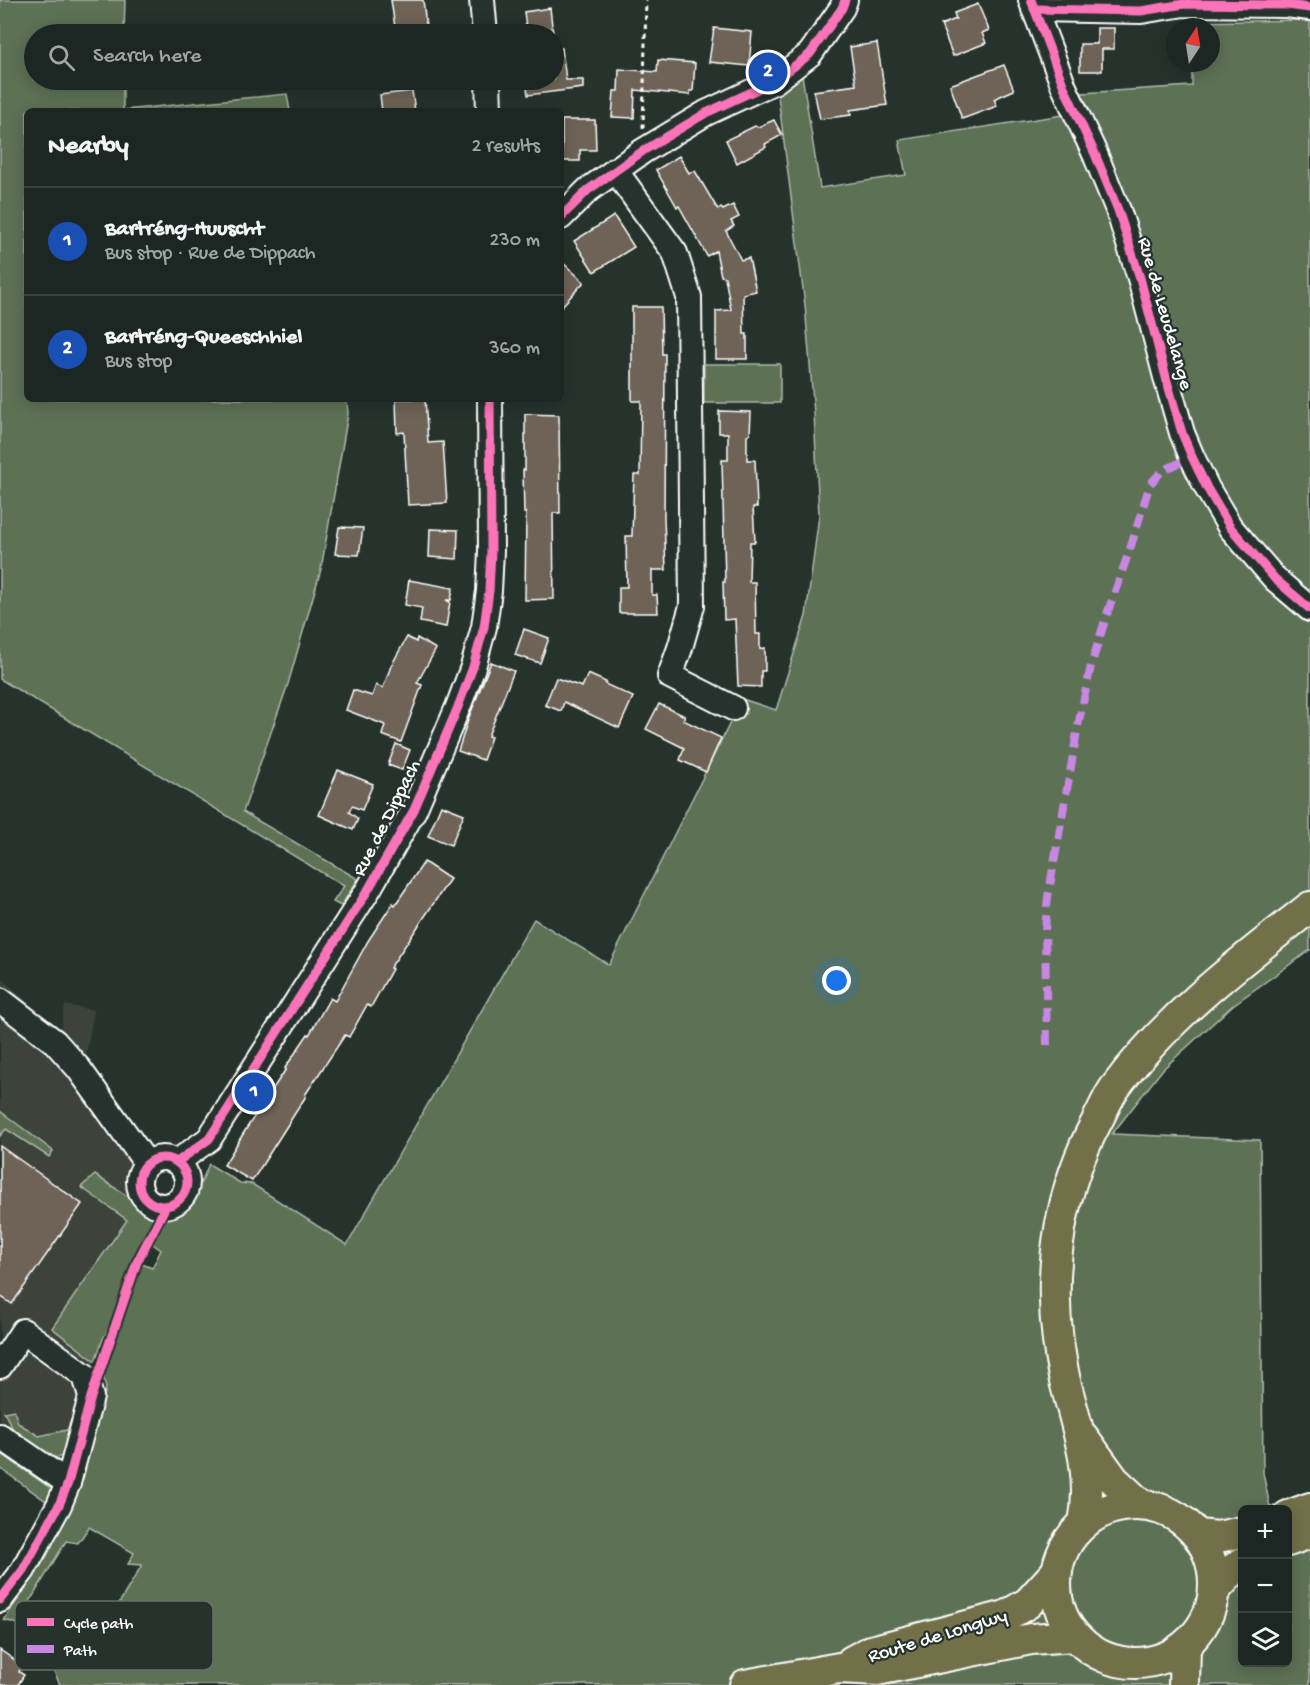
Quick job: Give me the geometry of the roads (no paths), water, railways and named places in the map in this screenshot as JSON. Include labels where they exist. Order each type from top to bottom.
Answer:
[{"type":"main road","points":[[1084,1523],[1088,1504],[1088,1484],[1080,1432],[1064,1380],[1054,1292],[1057,1242],[1066,1194],[1086,1140],[1113,1090],[1154,1041],[1213,984],[1310,907]]},
{"type":"main road","points":[[1080,1432],[1114,1480],[1142,1505]]},
{"type":"main road","points":[[1142,1505],[1173,1515],[1198,1535],[1208,1552],[1214,1572],[1214,1591],[1210,1612],[1200,1631],[1185,1646],[1169,1656],[1150,1662],[1140,1674],[1091,1650],[1075,1636],[1065,1622],[1056,1588],[1057,1571],[1062,1553],[1071,1537],[1084,1523],[1102,1512],[1121,1506],[1142,1505]]},
{"type":"main road","points":[[1292,1514],[1310,1508]]},
{"type":"main road","points":[[1198,1535],[1218,1538],[1238,1533]]},
{"type":"main road","points":[[1292,1539],[1310,1533]]},
{"type":"main road","points":[[1214,1591],[1238,1566]]},
{"type":"main road","name":"Route de Longwy","points":[[839,1668],[871,1651],[1006,1616],[1028,1603],[1057,1571]]},
{"type":"main road","name":"Route de Longwy","points":[[745,1685],[839,1668],[877,1670],[1031,1639],[1075,1636]]},
{"type":"main road","points":[[1184,1685],[1185,1646]]},
{"type":"street","points":[[482,0],[484,24]]},
{"type":"street","points":[[564,214],[588,190],[643,151],[706,113],[775,81],[810,54],[842,8],[845,0]]},
{"type":"street","points":[[1032,5],[1140,11],[1184,4],[1287,5],[1310,8]]},
{"type":"street","name":"Rue de Leudelange","points":[[1032,5],[1064,87],[1118,210],[1140,278],[1182,433],[1192,457],[1230,527],[1275,579],[1310,609]]},
{"type":"street","points":[[488,90],[489,108]]},
{"type":"street","points":[[615,170],[675,253],[689,297],[692,606],[670,676],[733,708]]},
{"type":"street","name":"Rue de Dippach","points":[[177,1162],[209,1140],[368,890],[414,810],[458,707],[473,667],[489,591],[490,402]]},
{"type":"street","points":[[0,1000],[55,1042],[79,1069],[147,1164]]},
{"type":"street","points":[[162,1158],[177,1162],[183,1168],[186,1176],[186,1190],[182,1197],[166,1206],[150,1202],[142,1194],[140,1186],[140,1178],[147,1164],[162,1158]]},
{"type":"street","points":[[0,1366],[23,1330],[85,1376],[91,1396],[68,1483],[59,1505],[23,1570],[0,1600]]},
{"type":"street","points":[[0,1436],[68,1483]]},
{"type":"place","name":"Bartréng-Queeschhiel","points":[[768,72]]},
{"type":"place","name":"Bartréng-Huuscht","points":[[254,1092]]}]
